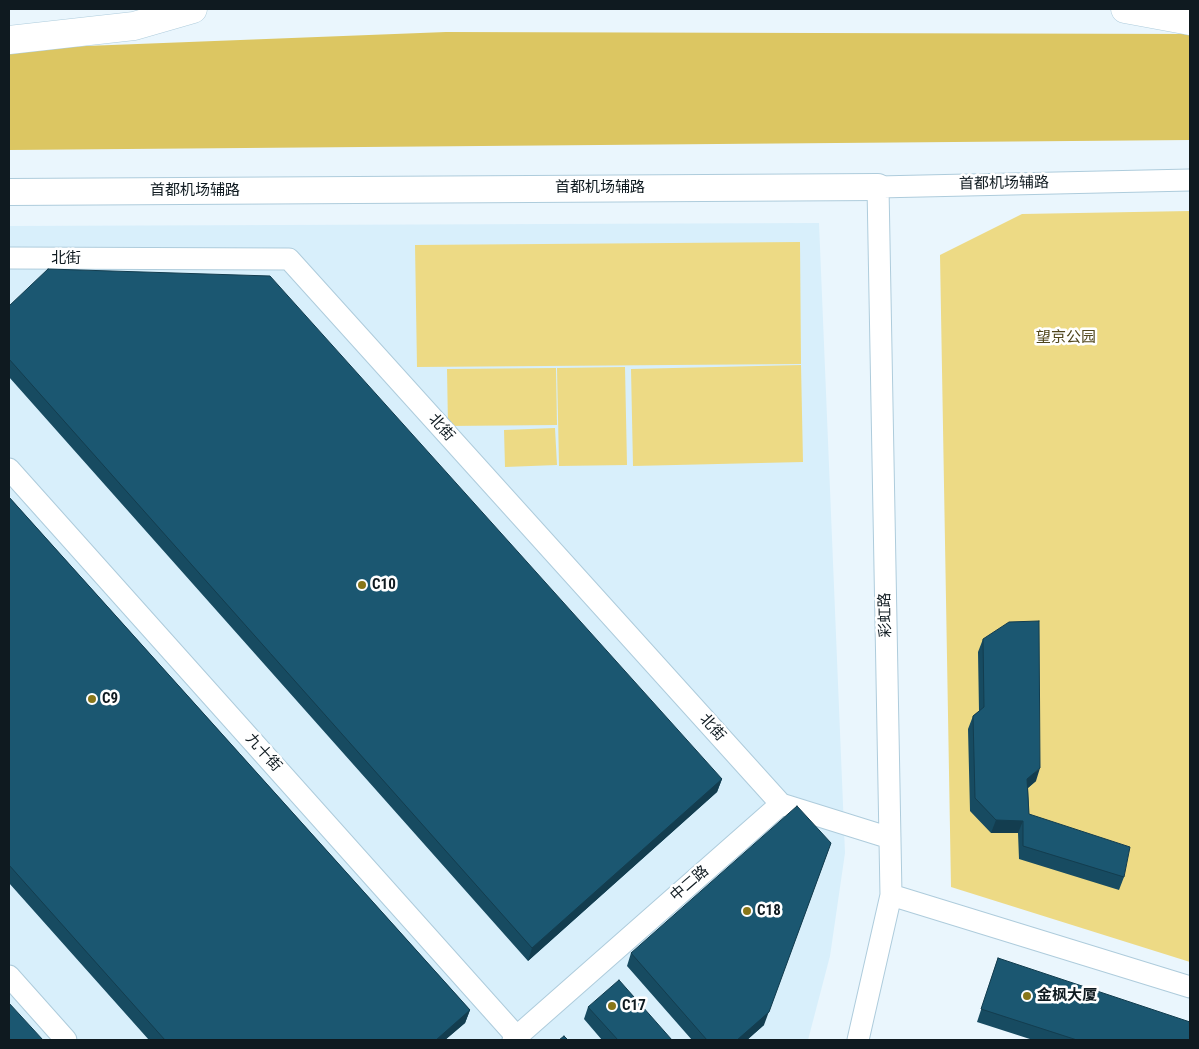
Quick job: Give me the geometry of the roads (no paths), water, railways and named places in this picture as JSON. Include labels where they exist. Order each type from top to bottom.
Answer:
[{"type":"highway","points":[[9,40],[134,26],[194,9]]},
{"type":"highway","points":[[1125,9],[1190,22]]},
{"type":"main road","name":"首都机场辅路","points":[[9,192],[878,186]]},
{"type":"street","name":"首都机场辅路","points":[[878,186],[1190,180]]},
{"type":"street","name":"彩虹路","points":[[858,1040],[891,895],[878,186]]},
{"type":"street","name":"北街","points":[[9,258],[289,259],[781,804]]},
{"type":"street","name":"九十街","points":[[9,469],[515,1039]]},
{"type":"street","points":[[781,804],[890,838]]},
{"type":"street","name":"中二路","points":[[515,1039],[781,804]]},
{"type":"street","points":[[891,895],[1190,987]]},
{"type":"street","points":[[9,976],[66,1040]]},
{"type":"place","name":"C10","points":[[362,585]]},
{"type":"place","name":"C9","points":[[92,699]]},
{"type":"place","name":"C18","points":[[747,911]]},
{"type":"place","name":"金枫大厦","points":[[1027,996]]},
{"type":"place","name":"C17","points":[[612,1006]]},
{"type":"park label","name":"望京公园","points":[[1066,338]]}]
